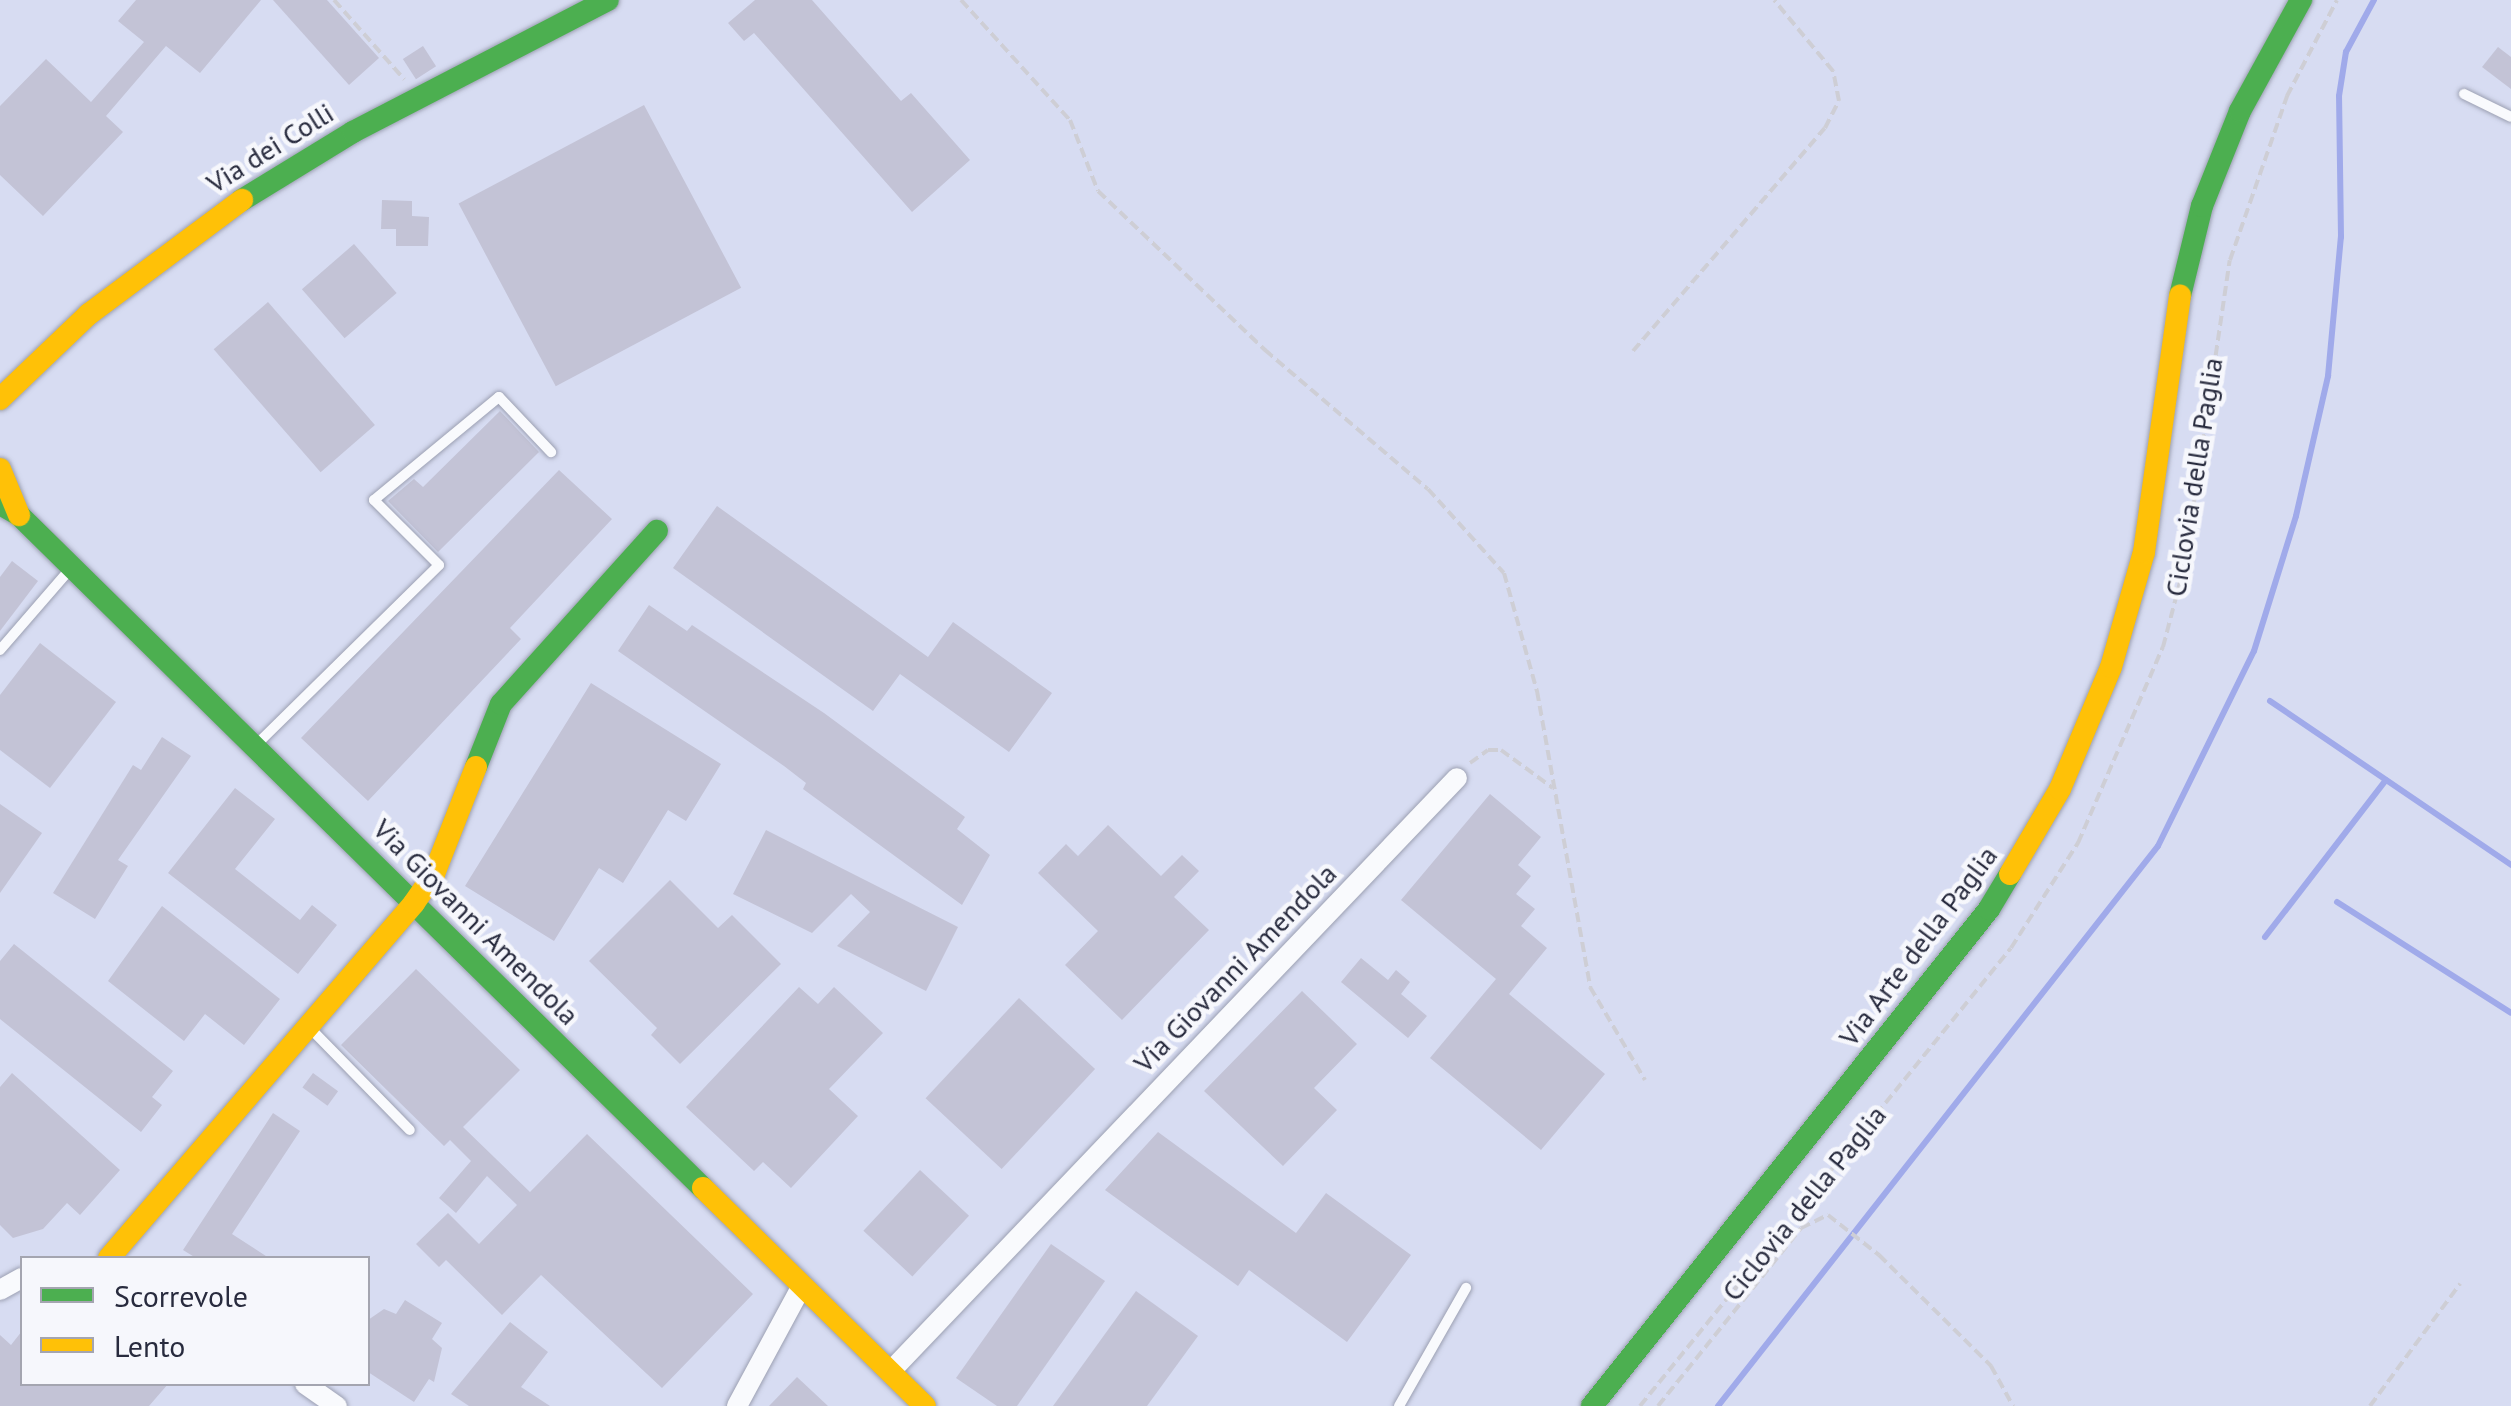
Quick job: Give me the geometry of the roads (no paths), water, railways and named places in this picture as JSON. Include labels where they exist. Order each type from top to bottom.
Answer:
[{"type":"street","name":"Via dei Colli","points":[[0,400],[89,314],[191,233],[353,132],[608,0]]},
{"type":"street","name":"Via Arte della Paglia","points":[[1592,1406],[1989,909],[2060,789],[2111,667],[2144,552],[2174,321],[2202,206],[2240,110],[2301,0]]},
{"type":"street","name":"Via Giovanni Amendola","points":[[0,468],[9,510],[72,567],[924,1406]]},
{"type":"street","points":[[111,1256],[414,904],[434,874],[501,704],[657,531]]},
{"type":"street","name":"Via Giovanni Amendola","points":[[890,1372],[1457,778]]},
{"type":"street","points":[[738,1406],[802,1286]]},
{"type":"street","points":[[308,1386],[337,1406]]},
{"type":"lane","points":[[2464,94],[2511,117]]},
{"type":"lane","points":[[254,747],[439,566],[374,500],[499,398],[552,452]]},
{"type":"lane","points":[[0,650],[72,567]]},
{"type":"lane","points":[[308,1026],[410,1130]]},
{"type":"lane","points":[[1399,1406],[1466,1288]]},
{"type":"waterway","points":[[1718,1406],[2158,846],[2254,651],[2296,516],[2328,376],[2341,237],[2339,96],[2346,52],[2374,0]]},
{"type":"waterway","points":[[2270,701],[2511,865]]},
{"type":"waterway","points":[[2265,937],[2386,780]]},
{"type":"waterway","points":[[2337,902],[2511,1013]]}]
